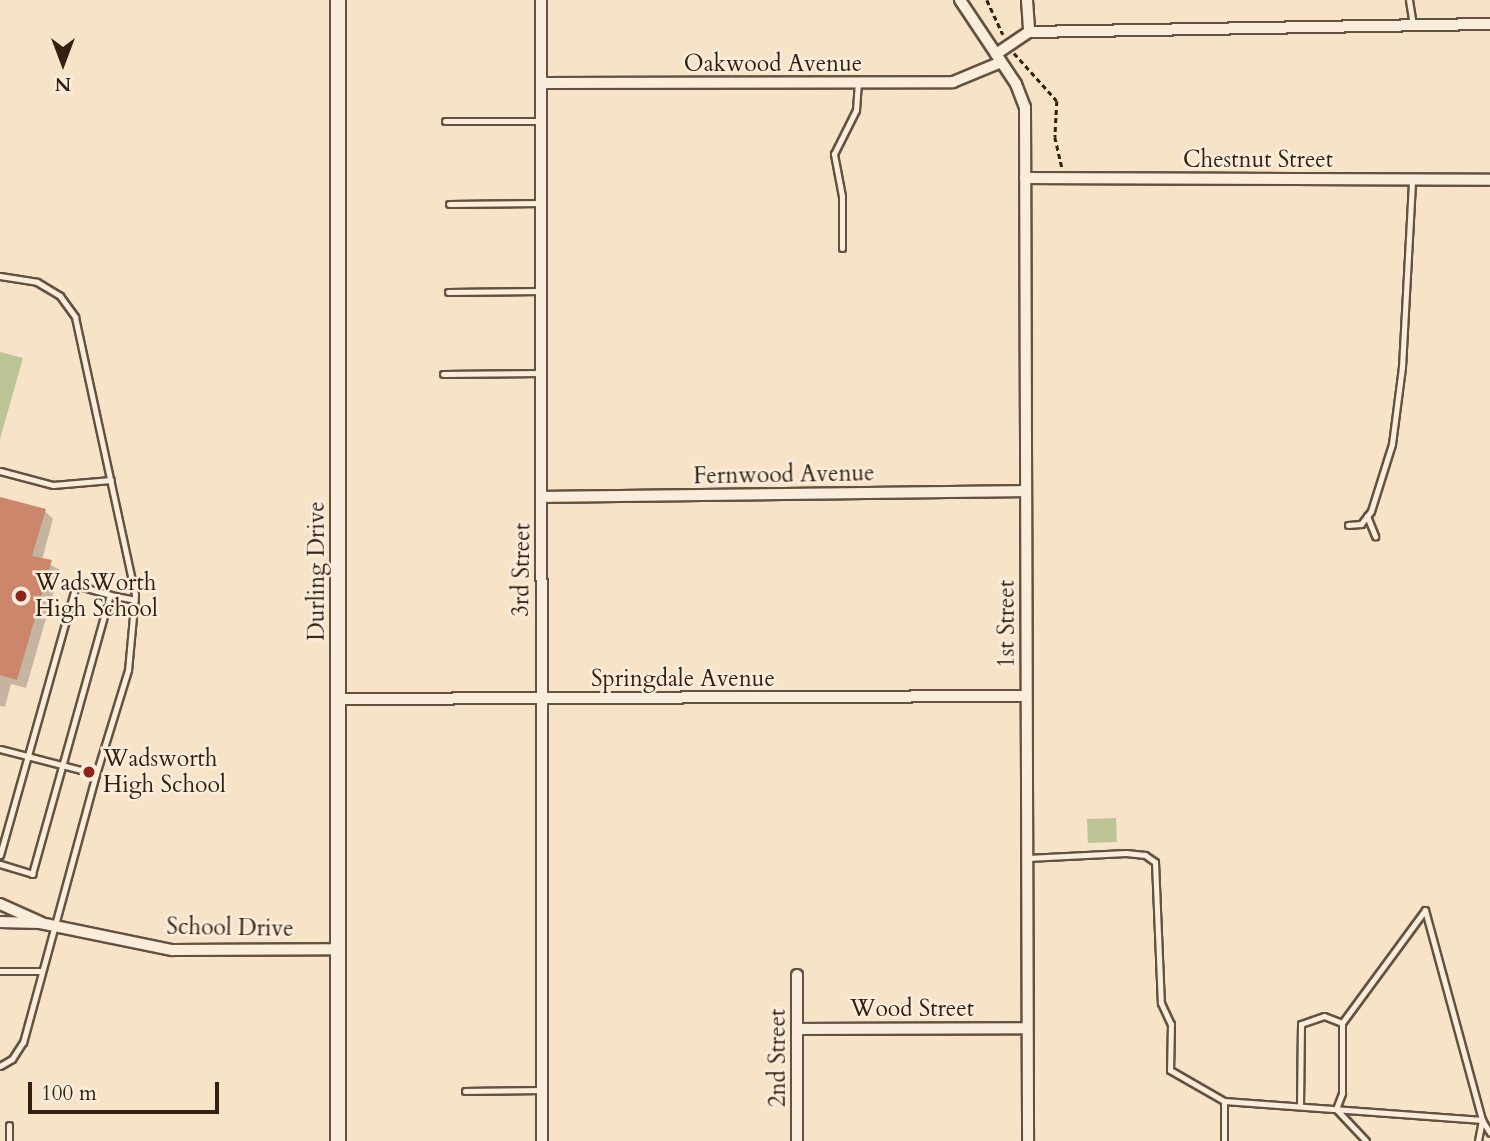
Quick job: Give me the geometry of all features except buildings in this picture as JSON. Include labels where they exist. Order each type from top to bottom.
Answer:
[{"type":"street","name":"Durling Drive","points":[[338,0],[338,1141]]},
{"type":"street","name":"3rd Street","points":[[541,0],[542,1141]]},
{"type":"street","points":[[960,0],[999,58]]},
{"type":"street","points":[[1027,0],[1029,32],[1490,24]]},
{"type":"street","name":"Oakwood Avenue","points":[[541,83],[953,82],[999,58],[1029,32]]},
{"type":"street","name":"1st Street","points":[[999,58],[1025,107],[1028,1141]]},
{"type":"street","name":"Chestnut Street","points":[[1025,178],[1490,180]]},
{"type":"street","name":"Fernwood Avenue","points":[[542,497],[1026,491]]},
{"type":"street","name":"Springdale Avenue","points":[[340,699],[1026,696]]},
{"type":"street","name":"School Drive","points":[[0,904],[22,910],[40,922]]},
{"type":"street","name":"School Drive","points":[[0,922],[40,922],[173,950],[338,949]]},
{"type":"street","name":"2nd Street","points":[[797,975],[797,1141]]},
{"type":"street","name":"Wood Street","points":[[797,1029],[1027,1028]]},
{"type":"lane","points":[[1409,0],[1413,25]]},
{"type":"lane","points":[[842,248],[842,196],[834,154],[856,110],[858,84]]},
{"type":"lane","points":[[445,121],[541,121]]},
{"type":"lane","points":[[1348,525],[1361,524],[1367,516],[1380,487],[1394,430],[1412,180]]},
{"type":"lane","points":[[449,204],[541,203]]},
{"type":"lane","points":[[0,276],[37,282],[60,296],[75,317],[135,600],[128,670],[96,774],[57,927],[41,971],[23,1042],[12,1059],[0,1066]]},
{"type":"lane","points":[[448,292],[541,291]]},
{"type":"lane","points":[[443,374],[541,373]]},
{"type":"lane","points":[[0,471],[53,485],[111,480]]},
{"type":"lane","points":[[1367,516],[1376,536]]},
{"type":"lane","points":[[0,855],[25,755],[76,585],[135,600]]},
{"type":"lane","points":[[0,864],[32,874],[110,595]]},
{"type":"lane","points":[[0,748],[96,774]]},
{"type":"lane","points":[[1027,858],[1126,853],[1146,855],[1155,862],[1161,1003],[1171,1024],[1170,1070],[1224,1101],[1482,1120]]},
{"type":"lane","points":[[1336,1109],[1342,1093],[1342,1023],[1425,910],[1482,1120],[1490,1133]]},
{"type":"lane","points":[[0,971],[41,971]]},
{"type":"lane","points":[[1300,1106],[1301,1024],[1324,1016],[1342,1023]]},
{"type":"lane","points":[[465,1091],[541,1090]]},
{"type":"lane","points":[[1224,1101],[1224,1141]]},
{"type":"lane","points":[[1336,1109],[1366,1141]]},
{"type":"lane","points":[[1478,1141],[1482,1120]]},
{"type":"lane","points":[[9,1125],[9,1141]]},
{"type":"path","points":[[987,0],[1010,47],[1057,101],[1055,143],[1065,178]]},
{"type":"green space","points":[[0,352],[23,358],[0,439]]},
{"type":"green space","points":[[1116,818],[1117,842],[1088,843],[1087,819]]},
{"type":"place","name":"WadsWorth High School","points":[[21,596]]},
{"type":"place","name":"Wadsworth High School","points":[[89,772]]}]
